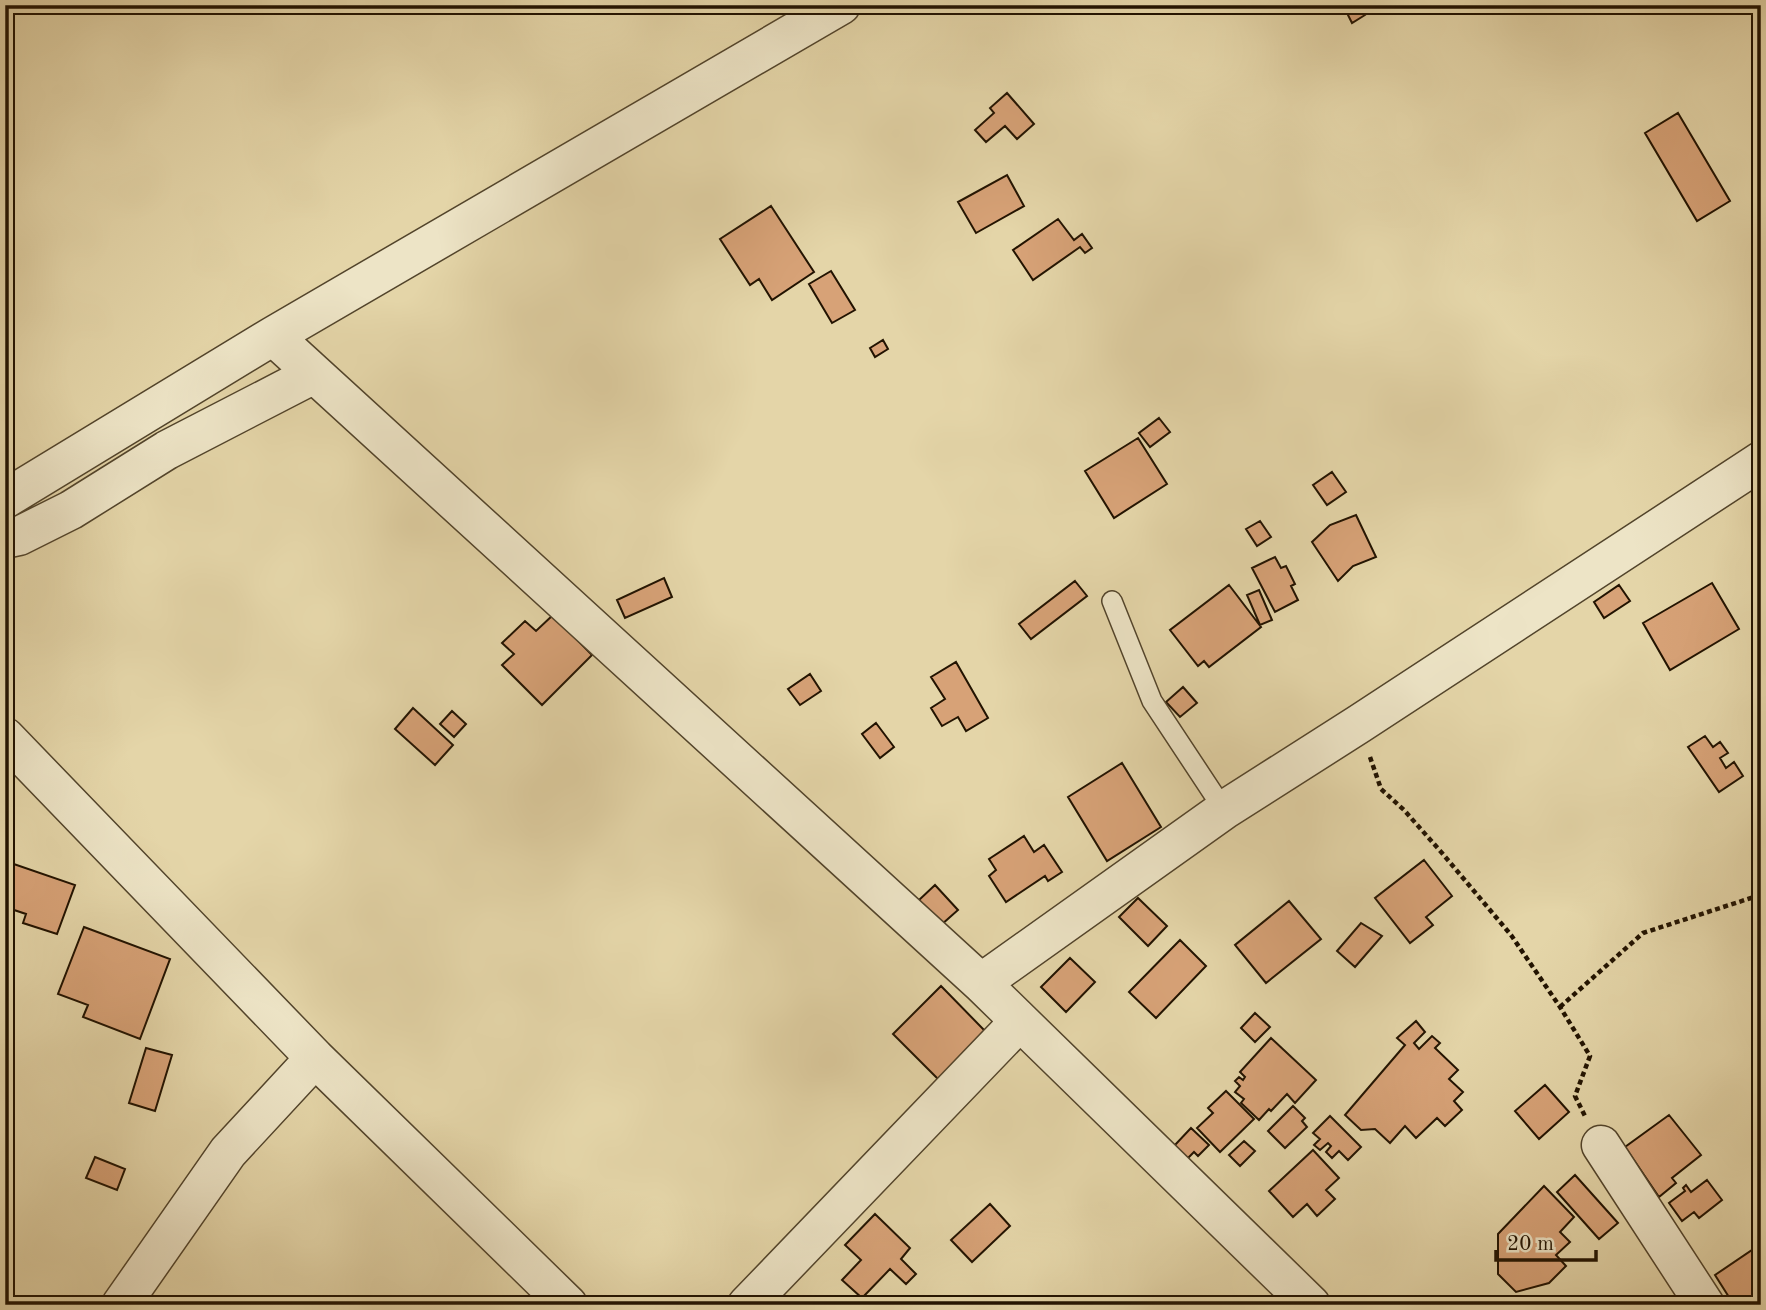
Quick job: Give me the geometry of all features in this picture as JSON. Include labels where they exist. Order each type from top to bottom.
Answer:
[{"type":"street","points":[[5,499],[272,336],[841,5]]},
{"type":"street","points":[[272,336],[981,983],[1311,1305]]},
{"type":"street","points":[[5,539],[19,537],[71,510],[167,450],[314,374]]},
{"type":"street","points":[[981,983],[1224,810],[1758,470]]},
{"type":"street","points":[[5,737],[315,1058],[568,1305]]},
{"type":"street","points":[[747,1305],[1019,1023]]},
{"type":"street","points":[[121,1305],[228,1152],[315,1058]]},
{"type":"street","points":[[1601,1145],[1705,1305]]},
{"type":"lane","points":[[1112,601],[1152,701],[1224,810]]},
{"type":"path","points":[[1359,724],[1381,789],[1427,835],[1494,914],[1560,1007],[1590,1056],[1575,1096],[1601,1145]]},
{"type":"path","points":[[1560,1007],[1643,933],[1751,898],[1761,901]]},
{"type":"path","points":[[1761,1254],[1758,1261],[1761,1279]]},
{"type":"building","points":[[1343,5],[1360,5],[1365,15],[1352,23]]},
{"type":"building","points":[[1007,93],[1034,124],[1017,139],[1005,126],[986,142],[975,130],[994,113],[990,108]]},
{"type":"building","points":[[1678,113],[1730,201],[1697,221],[1645,133]]},
{"type":"building","points":[[1007,175],[1024,206],[976,233],[958,202]]},
{"type":"building","points":[[771,206],[814,272],[772,300],[759,279],[750,285],[720,239]]},
{"type":"building","points":[[1058,219],[1074,240],[1082,234],[1092,248],[1085,253],[1080,247],[1033,280],[1013,250]]},
{"type":"building","points":[[831,271],[855,310],[832,323],[809,284]]},
{"type":"building","points":[[1761,300],[1761,315],[1754,304]]},
{"type":"building","points":[[883,340],[888,349],[875,357],[870,348]]},
{"type":"building","points":[[1159,418],[1170,432],[1150,447],[1139,433]]},
{"type":"building","points":[[1138,438],[1167,484],[1114,518],[1085,471]]},
{"type":"building","points":[[1332,472],[1346,492],[1327,505],[1313,485]]},
{"type":"building","points":[[1356,515],[1376,557],[1353,566],[1338,581],[1312,542],[1330,525]]},
{"type":"building","points":[[1260,521],[1271,537],[1257,546],[1246,529]]},
{"type":"building","points":[[1275,557],[1281,568],[1286,566],[1295,584],[1291,586],[1298,600],[1275,612],[1252,568]]},
{"type":"building","points":[[664,578],[672,597],[625,618],[617,600]]},
{"type":"building","points":[[1075,581],[1087,596],[1031,639],[1019,624]]},
{"type":"building","points":[[1712,583],[1739,629],[1670,670],[1643,623]]},
{"type":"building","points":[[1229,585],[1261,627],[1209,667],[1204,661],[1198,666],[1170,630]]},
{"type":"building","points":[[1619,585],[1630,601],[1604,618],[1594,602]]},
{"type":"building","points":[[1259,590],[1272,620],[1260,625],[1247,595]]},
{"type":"building","points":[[553,615],[592,655],[542,705],[502,665],[514,654],[502,643],[525,621],[536,631]]},
{"type":"building","points":[[956,662],[988,718],[966,731],[958,717],[942,726],[931,708],[945,699],[931,677]]},
{"type":"building","points":[[810,674],[821,691],[800,705],[788,689]]},
{"type":"building","points":[[1183,687],[1197,703],[1180,717],[1166,702]]},
{"type":"building","points":[[413,708],[453,745],[435,765],[395,729]]},
{"type":"building","points":[[452,711],[466,724],[454,737],[440,724]]},
{"type":"building","points":[[876,723],[894,747],[880,758],[862,734]]},
{"type":"building","points":[[1705,736],[1713,747],[1720,742],[1728,753],[1720,758],[1726,768],[1734,762],[1743,776],[1719,792],[1688,747]]},
{"type":"building","points":[[1122,763],[1161,827],[1107,861],[1068,797]]},
{"type":"building","points":[[1024,836],[1034,852],[1044,845],[1062,872],[1048,881],[1045,876],[1006,902],[989,876],[996,870],[989,859]]},
{"type":"building","points":[[1424,860],[1452,896],[1426,917],[1433,925],[1410,943],[1375,898]]},
{"type":"building","points":[[5,861],[75,885],[57,934],[23,923],[26,914],[5,907]]},
{"type":"building","points":[[935,885],[958,910],[941,925],[919,900]]},
{"type":"building","points":[[1138,898],[1167,926],[1148,946],[1119,917]]},
{"type":"building","points":[[1289,901],[1321,939],[1266,983],[1235,945]]},
{"type":"building","points":[[1361,923],[1382,936],[1355,967],[1337,951]]},
{"type":"building","points":[[84,927],[170,959],[140,1039],[83,1017],[88,1005],[58,994]]},
{"type":"building","points":[[1180,940],[1206,966],[1156,1018],[1129,992]]},
{"type":"building","points":[[1070,958],[1095,982],[1066,1012],[1041,987]]},
{"type":"building","points":[[941,986],[986,1032],[939,1080],[893,1034]]},
{"type":"building","points":[[1255,1013],[1270,1027],[1255,1042],[1241,1028]]},
{"type":"building","points":[[1416,1021],[1425,1032],[1414,1043],[1419,1049],[1432,1036],[1440,1043],[1435,1048],[1458,1070],[1449,1079],[1463,1092],[1454,1101],[1462,1110],[1445,1126],[1437,1118],[1416,1138],[1405,1126],[1390,1143],[1375,1129],[1361,1130],[1345,1115],[1405,1045],[1397,1038]]},
{"type":"building","points":[[1271,1038],[1316,1080],[1295,1103],[1287,1094],[1259,1120],[1241,1103],[1244,1099],[1235,1092],[1240,1086],[1235,1081],[1239,1077],[1243,1080],[1245,1077],[1240,1072]]},
{"type":"building","points":[[146,1048],[172,1055],[155,1111],[129,1103]]},
{"type":"building","points":[[1545,1085],[1569,1112],[1539,1139],[1515,1111]]},
{"type":"building","points":[[1226,1091],[1254,1119],[1220,1152],[1197,1128],[1213,1113],[1208,1108]]},
{"type":"building","points":[[1293,1106],[1305,1118],[1302,1121],[1307,1127],[1285,1148],[1268,1131]]},
{"type":"building","points":[[1669,1115],[1701,1155],[1672,1178],[1676,1183],[1659,1197],[1625,1147]]},
{"type":"building","points":[[1330,1116],[1361,1147],[1348,1160],[1339,1151],[1332,1158],[1326,1152],[1331,1146],[1328,1143],[1320,1150],[1314,1145],[1320,1139],[1313,1133]]},
{"type":"building","points":[[1191,1128],[1209,1145],[1198,1156],[1194,1152],[1187,1159],[1174,1146]]},
{"type":"building","points":[[1244,1141],[1255,1151],[1240,1166],[1229,1155]]},
{"type":"building","points":[[1313,1150],[1339,1178],[1326,1190],[1335,1199],[1317,1216],[1307,1204],[1293,1217],[1269,1191]]},
{"type":"building","points":[[95,1157],[125,1169],[117,1190],[86,1178]]},
{"type":"building","points":[[1575,1175],[1618,1223],[1599,1239],[1557,1192]]},
{"type":"building","points":[[1707,1180],[1722,1200],[1699,1218],[1694,1212],[1682,1221],[1669,1203],[1685,1191],[1683,1188],[1686,1185],[1691,1192]]},
{"type":"building","points":[[1544,1186],[1574,1217],[1560,1232],[1570,1242],[1556,1255],[1566,1266],[1549,1283],[1516,1292],[1498,1274],[1498,1234]]},
{"type":"building","points":[[990,1204],[1010,1226],[972,1262],[951,1240]]},
{"type":"building","points":[[875,1214],[910,1248],[901,1259],[916,1274],[906,1284],[890,1269],[862,1298],[842,1280],[861,1260],[845,1245]]},
{"type":"building","points":[[1755,1248],[1761,1257],[1761,1305],[1734,1305],[1715,1275]]}]
